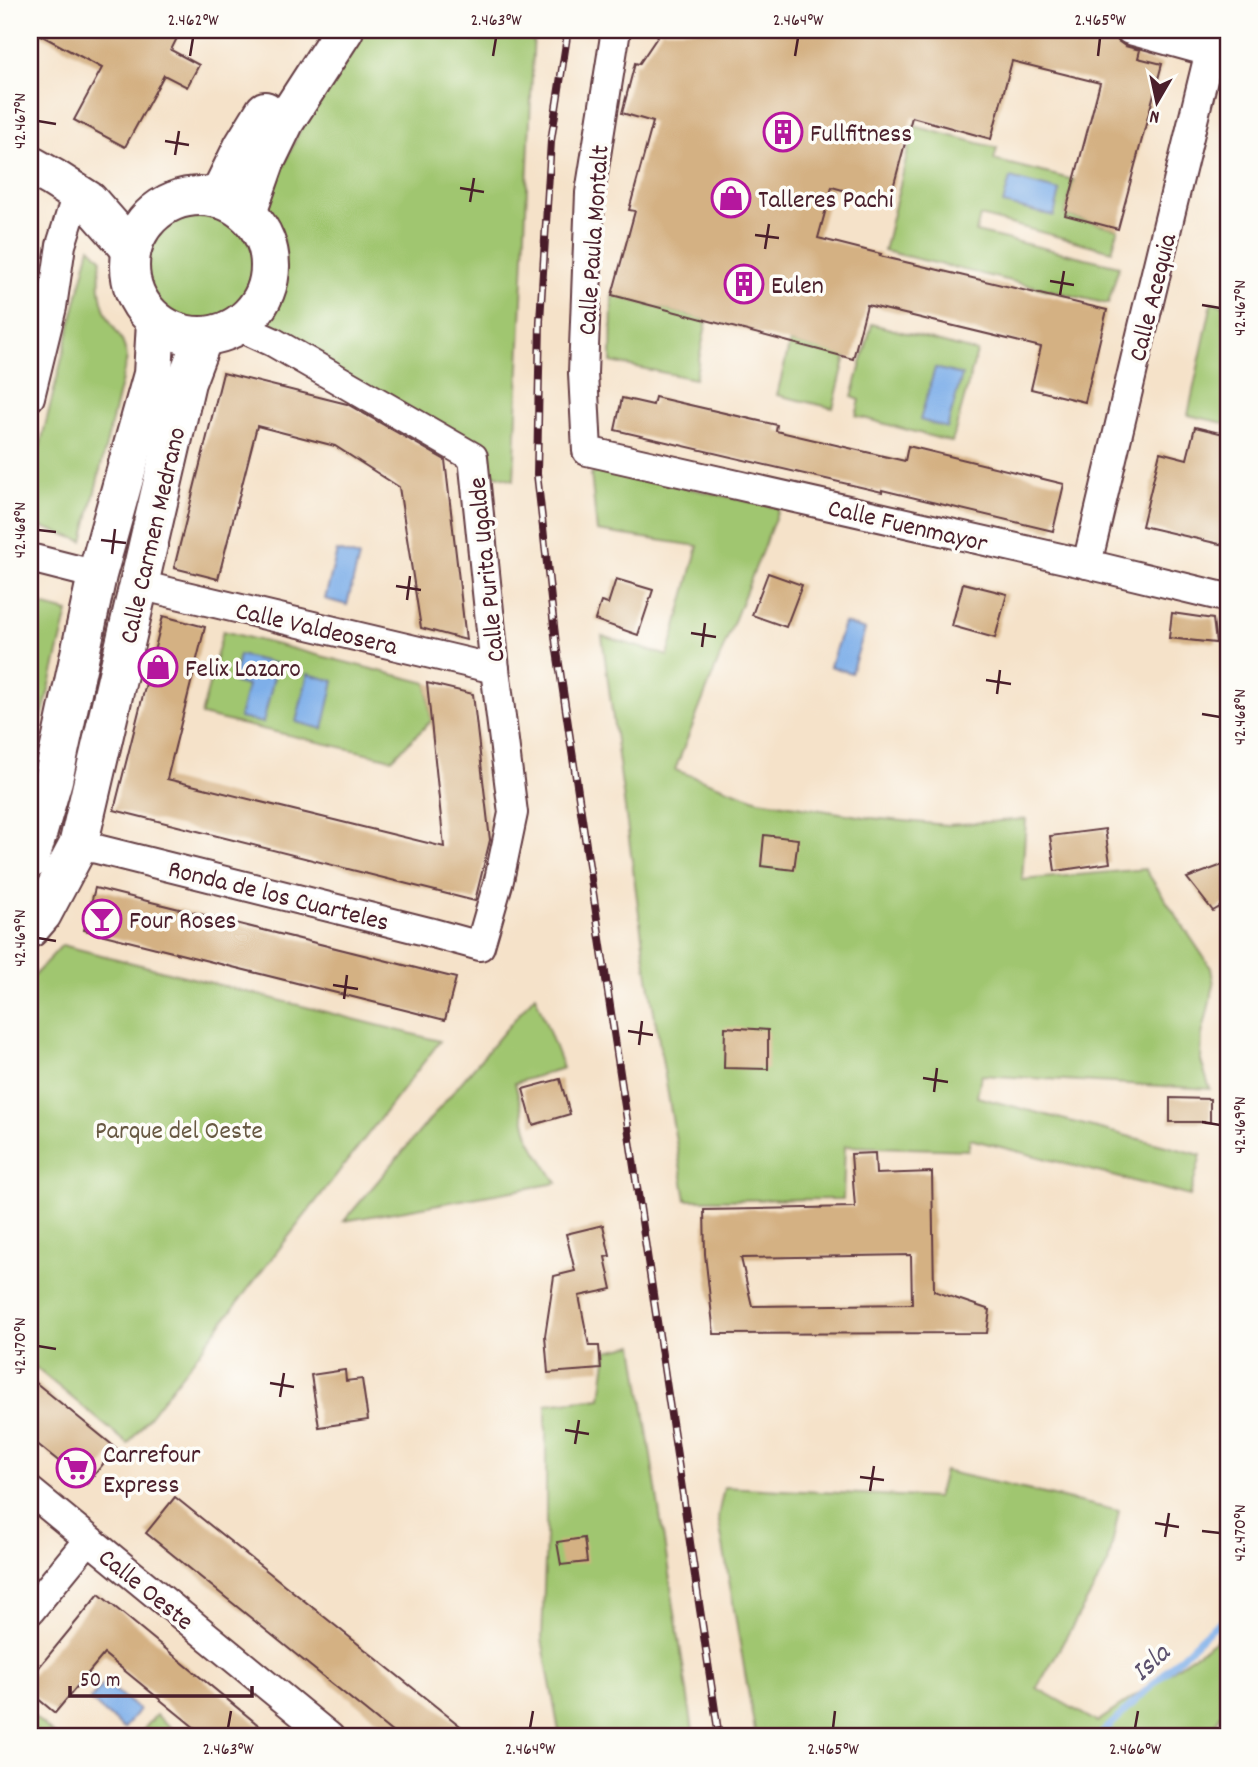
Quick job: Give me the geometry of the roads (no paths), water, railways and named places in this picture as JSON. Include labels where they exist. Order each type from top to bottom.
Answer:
[{"type":"main road","points":[[232,206],[243,147],[317,30]]},
{"type":"main road","points":[[232,206],[265,162],[285,121],[344,30]]},
{"type":"main road","points":[[30,165],[83,198],[131,249]]},
{"type":"main road","points":[[195,196],[232,206],[261,230],[269,250],[270,272],[265,293],[254,312],[220,331],[178,334],[156,322],[142,307],[133,289],[129,269],[131,249],[138,228],[153,213],[173,201],[195,196]]},
{"type":"main road","points":[[83,198],[119,209],[161,208]]},
{"type":"main road","name":"Calle Carmen Medrano","points":[[32,841],[53,780],[97,575],[153,374],[156,322]]},
{"type":"main road","name":"Calle Carmen Medrano","points":[[30,928],[42,914],[78,846],[186,382],[220,331]]},
{"type":"street","name":"Calle Paula Montalt","points":[[587,451],[583,373],[590,193],[616,30]]},
{"type":"street","points":[[1130,30],[1213,41]]},
{"type":"street","name":"Calle Acequia","points":[[1087,565],[1213,41]]},
{"type":"street","points":[[30,397],[41,305],[61,245],[83,198]]},
{"type":"street","name":"Calle Purita Ugalde","points":[[220,331],[273,342],[473,457],[513,813],[499,880],[480,946]]},
{"type":"street","name":"Calle Fuenmayor","points":[[587,451],[1228,598]]},
{"type":"street","points":[[30,558],[97,575]]},
{"type":"street","name":"Calle Valdeosera","points":[[139,586],[495,669]]},
{"type":"street","name":"Ronda de los Cuarteles","points":[[78,846],[480,946]]},
{"type":"street","name":"Calle Oeste","points":[[30,1491],[330,1737]]},
{"type":"street","points":[[30,1611],[88,1540]]},
{"type":"water","points":[[1010,178],[1060,191],[1054,216],[1003,204]]},
{"type":"water","points":[[935,368],[962,375],[947,428],[920,420]]},
{"type":"water","points":[[337,551],[359,557],[347,605],[325,599]]},
{"type":"water","points":[[844,623],[865,630],[851,673],[830,666]]},
{"type":"water","points":[[239,655],[277,664],[263,723],[239,718],[247,686],[233,682]]},
{"type":"water","points":[[308,674],[334,681],[323,729],[296,722]]},
{"type":"water","points":[[105,1682],[139,1710],[124,1729],[90,1700]]},
{"type":"waterway","name":"Isla","points":[[1098,1737],[1228,1615]]},
{"type":"railway","points":[[568,30],[551,141],[540,321],[537,474],[556,644],[719,1737]]},
{"type":"place","name":"Fullfitness","points":[[783,132]]},
{"type":"place","name":"Talleres Pachi","points":[[731,198]]},
{"type":"place","name":"Eulen","points":[[744,284]]},
{"type":"place","name":"Felix Lazaro","points":[[158,667]]},
{"type":"place","name":"Four Roses","points":[[102,919]]},
{"type":"place","name":"Carrefour Express","points":[[76,1468]]},
{"type":"park label","name":"Parque del Oeste","points":[[179,1129]]}]
